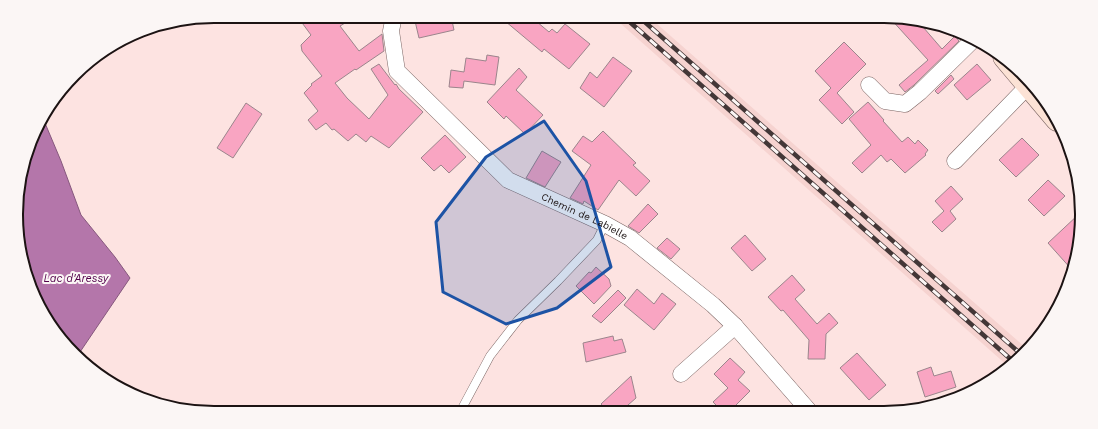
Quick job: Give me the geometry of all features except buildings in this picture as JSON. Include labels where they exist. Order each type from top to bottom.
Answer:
[{"type":"street","name":"Chemin de Labielle","points":[[393,23],[391,31],[397,71],[508,180],[605,224],[630,238],[713,305],[735,326],[803,406]]},
{"type":"street","points":[[869,85],[886,101],[906,104],[969,44]]},
{"type":"street","points":[[955,161],[1027,87]]},
{"type":"street","points":[[681,374],[735,326]]},
{"type":"lane","points":[[463,406],[490,356],[518,320],[597,240],[605,224]]},
{"type":"highlighted area","points":[[544,121],[586,181],[611,267],[557,308],[506,324],[443,292],[436,222],[486,157]]},
{"type":"shaded area","points":[[620,23],[656,23],[1023,345],[1004,363]]},
{"type":"water","name":"Lac d'Aressy","points":[[46,125],[81,215],[130,278],[80,351],[55,321],[43,299],[33,276],[23,227],[23,202],[27,177],[33,153]]},
{"type":"railway","points":[[631,23],[1010,358]]},
{"type":"railway","points":[[646,23],[1018,351]]}]
